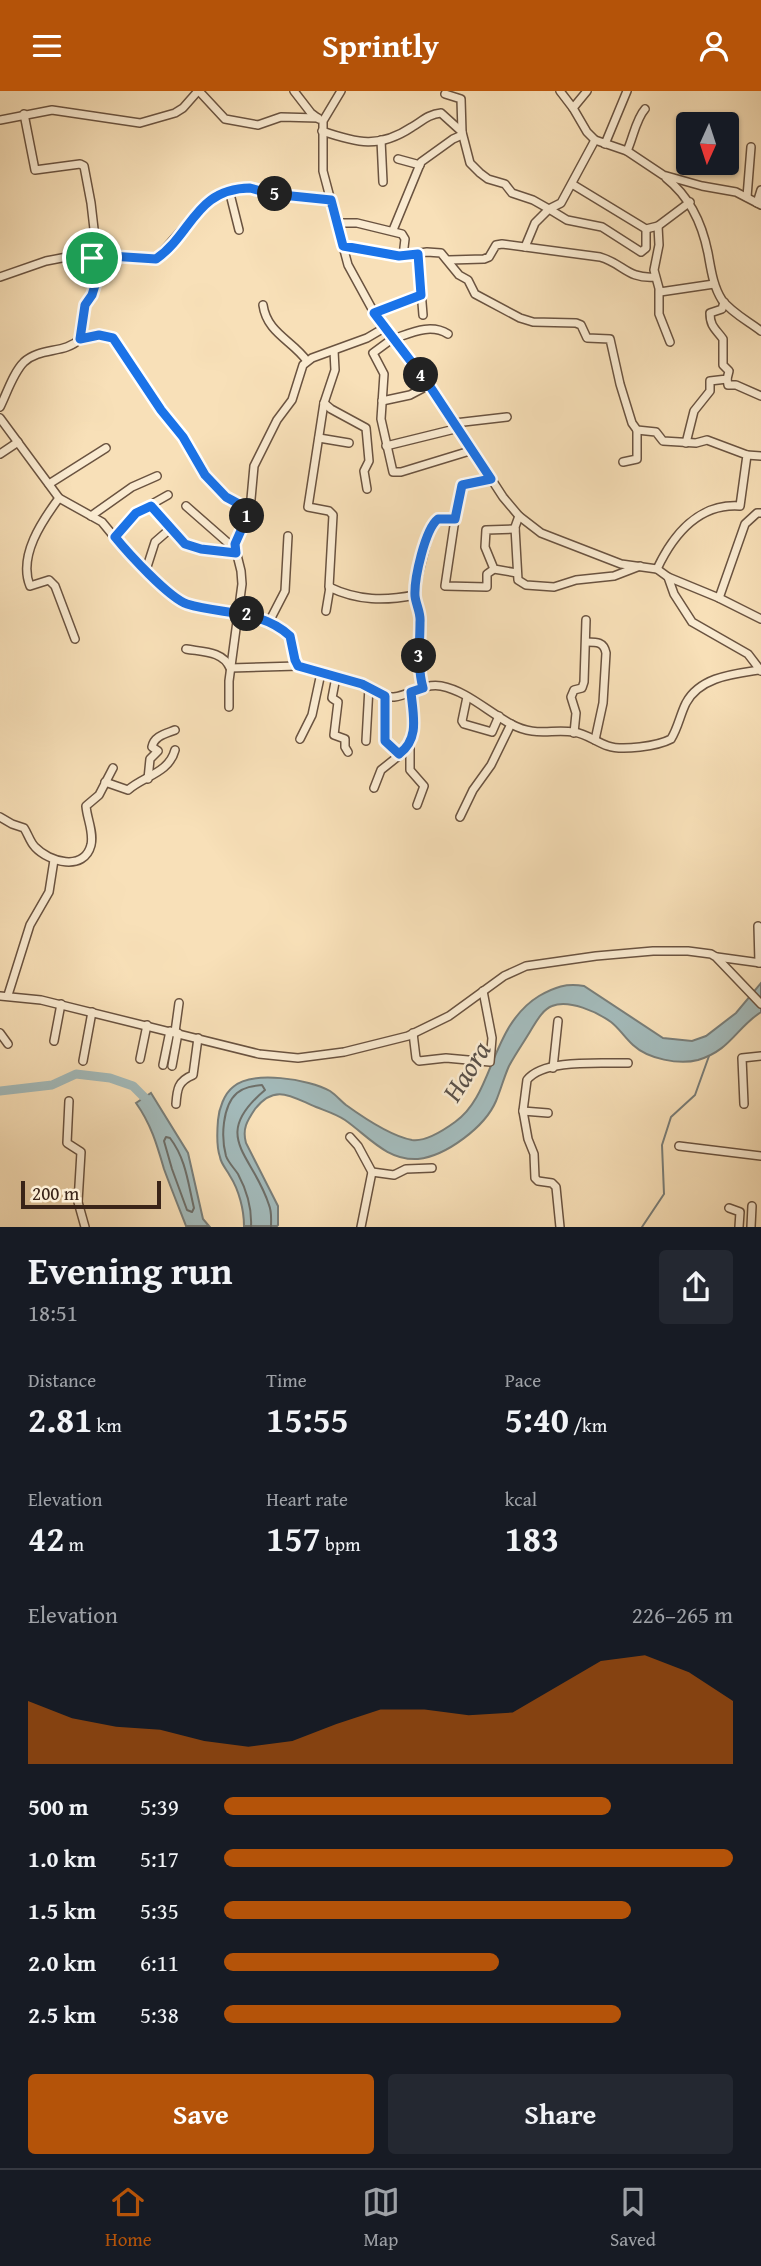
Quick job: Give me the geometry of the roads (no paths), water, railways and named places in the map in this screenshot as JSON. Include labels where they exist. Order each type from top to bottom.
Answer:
[{"type":"street","points":[[0,120],[51,110],[141,124],[174,113],[199,91],[227,121],[258,125],[281,117],[320,120]]},
{"type":"street","points":[[294,91],[320,120],[324,176],[348,265],[384,328],[429,385],[503,497],[519,516],[534,529],[548,536],[593,551],[610,560],[657,569],[668,577],[761,618]]},
{"type":"street","points":[[320,120],[341,91]]},
{"type":"street","points":[[560,91],[595,140],[627,151],[663,175],[690,202],[703,232],[714,284],[724,302],[760,327]]},
{"type":"street","points":[[573,108],[587,91]]},
{"type":"street","points":[[605,143],[627,91]]},
{"type":"street","points":[[441,113],[445,92],[461,99],[462,133],[470,163],[488,179],[505,184],[512,193],[533,200],[567,220],[602,227],[641,252],[646,248],[646,229]]},
{"type":"street","points":[[627,151],[636,132],[638,117],[645,109]]},
{"type":"street","points":[[322,131],[358,142],[381,140],[401,133],[432,114],[441,113],[462,133]]},
{"type":"street","points":[[23,114],[35,170],[80,164],[83,166],[91,203],[96,255],[88,265],[95,277],[95,285],[85,305],[80,339]]},
{"type":"street","points":[[393,230],[420,165],[437,149],[462,133]]},
{"type":"street","points":[[381,140],[383,182]]},
{"type":"street","points":[[525,247],[534,223],[549,209],[561,203],[595,140]]},
{"type":"street","points":[[747,197],[751,147]]},
{"type":"street","points":[[398,159],[420,165]]},
{"type":"street","points":[[663,175],[736,192],[759,204],[761,190]]},
{"type":"street","points":[[572,184],[646,229],[658,226],[690,202]]},
{"type":"street","points":[[0,278],[56,258],[96,255],[156,259],[203,206],[229,190],[250,188],[272,194],[331,200]]},
{"type":"street","points":[[229,190],[239,230]]},
{"type":"street","points":[[337,223],[353,222],[393,230],[405,236],[403,256]]},
{"type":"street","points":[[658,226],[659,245],[654,264],[655,277],[659,291],[659,314],[670,342]]},
{"type":"street","points":[[449,260],[487,258],[498,244],[600,257],[636,277],[655,277]]},
{"type":"street","points":[[343,246],[403,256],[437,252],[449,260],[459,275],[468,280],[475,293],[520,318],[533,322],[576,323],[581,325],[587,338],[610,338],[620,384],[637,430],[638,459],[623,462]]},
{"type":"street","points":[[418,254],[423,316]]},
{"type":"street","points":[[659,291],[666,293],[714,284]]},
{"type":"street","points":[[374,313],[421,295]]},
{"type":"street","points":[[724,302],[722,309],[710,314],[712,327],[723,339],[723,365],[729,371],[728,385],[736,385],[761,396]]},
{"type":"street","points":[[263,305],[268,322],[275,332],[307,361]]},
{"type":"street","points":[[229,707],[230,668],[242,576],[235,544],[250,510],[254,466],[277,419],[292,400],[300,371],[307,361],[367,338],[384,328]]},
{"type":"street","points":[[448,334],[431,329],[393,339],[373,353],[383,372],[381,419],[386,446],[394,473],[473,450]]},
{"type":"street","points":[[0,407],[23,363],[39,354],[74,344],[80,339],[99,335],[113,338],[161,410],[183,437],[205,475],[226,497],[250,510]]},
{"type":"street","points":[[326,611],[330,587],[333,515],[329,511],[308,507],[324,403],[335,370],[334,351]]},
{"type":"street","points":[[686,443],[694,411],[710,391],[710,381],[727,379]]},
{"type":"street","points":[[382,401],[403,397],[429,385]]},
{"type":"street","points":[[324,403],[366,428],[369,461],[364,473],[368,489]]},
{"type":"street","points":[[386,446],[457,425],[507,417]]},
{"type":"street","points":[[0,418],[59,498],[102,522],[130,556],[182,601],[239,612],[269,622],[290,636],[298,666]]},
{"type":"street","points":[[637,430],[656,432],[663,441],[696,443],[707,439],[747,455],[761,456]]},
{"type":"street","points":[[319,438],[349,443]]},
{"type":"street","points":[[0,454],[18,442]]},
{"type":"street","points":[[49,485],[106,448]]},
{"type":"street","points":[[740,506],[747,455]]},
{"type":"street","points":[[91,516],[132,487],[157,476]]},
{"type":"street","points":[[491,479],[462,485],[445,586],[487,587],[488,572],[494,569],[517,573]]},
{"type":"street","points":[[115,537],[136,513],[168,495]]},
{"type":"street","points":[[59,498],[41,523],[26,564],[27,577],[30,586],[49,580],[55,586],[75,639]]},
{"type":"street","points":[[657,569],[668,545],[703,512],[725,505],[740,506],[759,513]]},
{"type":"street","points":[[151,506],[185,544],[201,549],[235,551]]},
{"type":"street","points":[[186,506],[235,551]]},
{"type":"street","points":[[719,598],[745,524],[759,513]]},
{"type":"street","points":[[519,516],[515,530],[520,583],[548,588],[576,580],[614,576],[640,566]]},
{"type":"street","points":[[423,688],[419,657],[420,617],[415,595],[421,557],[432,523],[438,519],[455,519]]},
{"type":"street","points":[[146,570],[155,542],[170,529]]},
{"type":"street","points":[[494,569],[485,547],[484,531],[515,530]]},
{"type":"street","points":[[269,622],[285,591],[288,536]]},
{"type":"street","points":[[230,668],[298,666],[394,697],[438,685],[467,697],[511,724],[539,733],[574,733],[611,747],[627,749],[666,742],[675,733],[687,702],[695,691],[720,677],[760,670],[748,654],[692,622],[674,594],[668,577]]},
{"type":"street","points":[[330,587],[368,599],[415,595]]},
{"type":"street","points":[[574,733],[576,713],[571,697],[574,690],[582,688],[584,682],[586,619]]},
{"type":"street","points":[[587,642],[600,643],[606,648],[603,703],[595,740]]},
{"type":"street","points":[[186,649],[220,656],[227,661],[230,668]]},
{"type":"street","points":[[300,739],[312,715],[321,674]]},
{"type":"street","points":[[336,677],[332,698],[338,702],[334,735],[345,739],[348,752]]},
{"type":"street","points":[[366,741],[369,687]]},
{"type":"street","points":[[411,692],[414,728],[410,744],[410,770],[424,786],[417,805]]},
{"type":"street","points":[[385,696],[385,741],[399,754]]},
{"type":"street","points":[[467,697],[462,721],[464,724],[492,732],[499,716]]},
{"type":"street","points":[[460,817],[473,790],[491,765],[511,724]]},
{"type":"street","points":[[148,779],[150,759],[158,750],[152,747],[152,743],[156,738],[175,730]]},
{"type":"street","points":[[374,787],[381,770],[410,744]]},
{"type":"street","points":[[105,782],[128,790],[138,781],[148,779],[167,766],[176,750]]},
{"type":"street","points":[[0,817],[24,828],[34,847],[54,860],[64,863],[84,857],[90,848],[92,837],[86,807],[99,795],[113,768]]},
{"type":"street","points":[[54,860],[49,892],[30,925],[4,995],[61,1004],[274,1057],[298,1058],[364,1048],[413,1034],[449,1016],[515,971],[546,962],[670,951],[705,952],[716,957],[760,963],[758,926]]},
{"type":"street","points":[[716,957],[761,1004]]},
{"type":"street","points":[[736,978],[737,966],[742,960]]},
{"type":"street","points":[[413,1034],[416,1058],[419,1061],[446,1058],[490,1062],[492,1038],[483,991]]},
{"type":"street","points":[[172,1066],[179,1003]]},
{"type":"street","points":[[54,1041],[61,1004]]},
{"type":"street","points":[[83,1061],[92,1012]]},
{"type":"street","points":[[553,1068],[558,1021]]},
{"type":"street","points":[[140,1059],[147,1025]]},
{"type":"street","points":[[163,1065],[174,1032]]},
{"type":"street","points":[[0,1033],[8,1044]]},
{"type":"street","points":[[176,1104],[181,1081],[193,1073],[198,1038]]},
{"type":"street","points":[[744,1104],[742,1058],[761,1056]]},
{"type":"street","points":[[560,1227],[556,1187],[552,1183],[535,1178],[534,1154],[523,1111],[528,1078],[553,1068],[590,1061],[628,1063]]},
{"type":"street","points":[[69,1101],[67,1143],[81,1152],[78,1202],[85,1227]]},
{"type":"street","points":[[523,1111],[548,1113]]},
{"type":"street","points":[[350,1137],[372,1172],[361,1227]]},
{"type":"street","points":[[679,1146],[761,1156]]},
{"type":"street","points":[[372,1172],[394,1175],[406,1169],[432,1168]]},
{"type":"street","points":[[751,1227],[752,1206]]},
{"type":"street","points":[[729,1208],[740,1212],[739,1227]]},
{"type":"water","points":[[761,983],[761,1012],[718,1051],[698,1060],[682,1062],[664,1060],[639,1050],[617,1027],[598,1014],[566,1004],[549,1008],[537,1020],[512,1061],[496,1101],[483,1121],[463,1139],[429,1157],[407,1159],[397,1156],[387,1152],[335,1114],[291,1096],[270,1096],[255,1109],[245,1133],[246,1143],[278,1206],[278,1225],[244,1226],[238,1194],[221,1160],[217,1139],[222,1102],[233,1087],[242,1082],[281,1078],[309,1083],[330,1091],[386,1131],[412,1140],[423,1139],[446,1128],[468,1110],[478,1095],[511,1025],[523,1009],[550,990],[566,985],[584,986],[663,1038],[692,1041],[706,1036],[736,1013]]},
{"type":"water","points":[[151,1093],[188,1153],[203,1219],[209,1226],[186,1226],[153,1135],[136,1103]]},
{"type":"waterway","points":[[642,1227],[664,1194],[662,1145],[671,1117],[695,1095],[709,1056]]},
{"type":"waterway","name":"Haora","points":[[0,1091],[52,1085],[76,1074],[110,1078],[133,1086],[151,1104]]}]
